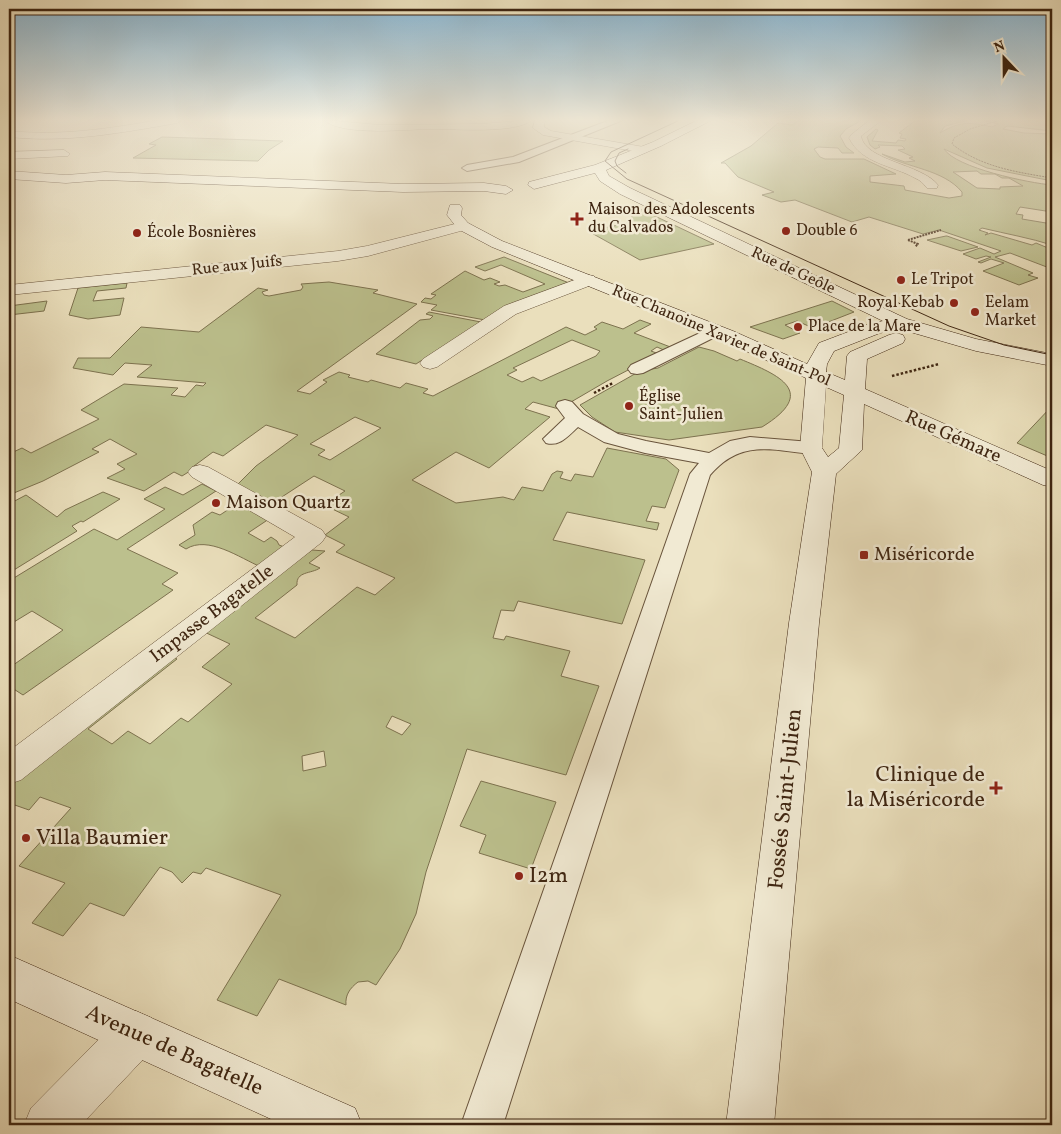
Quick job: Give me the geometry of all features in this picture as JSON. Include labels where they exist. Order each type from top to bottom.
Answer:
[{"type":"main road","points":[[67,173],[403,188],[578,186]]},
{"type":"main road","points":[[403,188],[434,193],[463,204],[580,173]]},
{"type":"main road","points":[[601,173],[604,178],[625,191]]},
{"type":"main road","points":[[914,173],[922,176],[932,185]]},
{"type":"main road","points":[[11,175],[66,178],[105,176]]},
{"type":"main road","points":[[593,186],[625,191]]},
{"type":"main road","name":"Rue de Geôle","points":[[625,191],[901,323],[936,336],[998,351],[1052,360]]},
{"type":"main road","points":[[462,226],[454,215],[463,204]]},
{"type":"main road","name":"Rue Chanoine Xavier de Saint-Pol","points":[[462,226],[497,244],[715,331],[855,392]]},
{"type":"main road","name":"Rue aux Juifs","points":[[9,290],[338,256],[381,248],[462,226]]},
{"type":"main road","name":"Rue Chanoine Xavier de Saint-Pol","points":[[430,363],[510,310],[588,280]]},
{"type":"main road","points":[[818,460],[850,450],[857,356],[899,338],[901,323]]},
{"type":"main road","name":"Fossés Saint-Julien","points":[[750,1125],[804,624],[818,460],[817,364],[826,347],[875,328],[901,323]]},
{"type":"main road","name":"Rue Gémare","points":[[855,392],[914,420],[1052,480]]},
{"type":"main road","points":[[852,428],[892,418],[914,420]]},
{"type":"main road","name":"Impasse Bagatelle","points":[[9,770],[313,536],[200,472]]},
{"type":"main road","name":"Avenue de Bagatelle","points":[[9,977],[338,1125]]},
{"type":"main road","points":[[48,1125],[136,1034]]},
{"type":"lane","points":[[637,369],[715,331]]},
{"type":"lane","points":[[553,439],[570,411],[611,438],[645,447],[702,457]]},
{"type":"lane","points":[[672,464],[727,449],[764,442],[818,460]]},
{"type":"lane","points":[[482,1125],[700,474],[702,457]]},
{"type":"path","points":[[1027,173],[1052,178]]},
{"type":"path","points":[[915,247],[918,244],[908,240],[942,230]]},
{"type":"path","points":[[891,376],[947,362]]},
{"type":"path","points":[[570,411],[637,369]]},
{"type":"green space","points":[[734,173],[894,173],[896,174],[870,176],[870,182],[904,186],[905,190],[949,198],[962,196],[962,192],[945,178],[932,173],[954,173],[977,188],[1000,189],[1000,187],[1023,186],[1009,178],[1002,178],[995,174],[980,173],[994,173],[1052,185],[1052,212],[1020,207],[1016,214],[1023,215],[1022,219],[1052,224],[1052,245],[982,228],[979,230],[988,233],[985,235],[991,233],[1032,245],[1036,243],[1048,248],[1052,246],[1052,269],[1010,253],[995,257],[1033,273],[1028,275],[1038,278],[1019,285],[983,271],[1004,263],[991,259],[981,263],[978,262],[991,257],[986,256],[976,259],[963,254],[980,248],[994,254],[1001,251],[939,230],[923,234],[869,217],[852,222],[795,200],[781,202],[762,195],[774,192],[738,177]]},
{"type":"green space","points":[[1012,173],[1052,173],[1052,181]]},
{"type":"green space","points":[[640,209],[714,244],[640,260],[588,231],[624,224]]},
{"type":"green space","points":[[946,236],[978,247],[961,251],[927,240]]},
{"type":"green space","points":[[504,257],[569,283],[485,320],[431,310],[437,305],[421,302],[425,298],[431,299],[436,295],[431,294],[465,271],[484,280],[490,278],[500,282],[494,284],[499,286],[505,285],[523,292],[545,284],[501,265],[485,271],[475,267]]},
{"type":"green space","points":[[329,282],[378,290],[373,293],[417,304],[297,391],[310,394],[327,382],[323,380],[339,372],[350,375],[348,377],[368,382],[371,380],[400,388],[406,383],[428,389],[423,393],[433,396],[566,327],[585,335],[597,329],[594,327],[602,322],[623,329],[640,320],[651,324],[634,333],[673,348],[666,351],[657,347],[651,351],[659,354],[559,409],[533,402],[525,409],[550,417],[489,468],[456,452],[412,480],[456,503],[503,497],[514,500],[522,487],[543,491],[552,474],[557,471],[563,472],[560,478],[571,481],[575,474],[593,477],[607,448],[666,459],[679,470],[665,508],[652,506],[646,521],[659,523],[657,530],[567,512],[553,540],[645,560],[622,624],[518,601],[514,611],[501,610],[493,638],[504,640],[506,636],[570,651],[561,676],[599,686],[566,775],[467,749],[426,872],[416,914],[400,949],[376,985],[368,981],[358,982],[349,992],[346,998],[346,1005],[279,979],[257,1016],[217,1000],[281,895],[206,868],[201,874],[193,872],[182,883],[172,872],[160,867],[124,916],[90,903],[63,936],[32,923],[65,883],[19,866],[71,808],[40,797],[29,810],[9,803],[9,788],[18,778],[169,654],[177,659],[88,729],[112,744],[128,731],[150,744],[181,718],[188,722],[232,684],[202,667],[230,644],[200,630],[312,550],[325,551],[309,563],[320,568],[301,575],[297,580],[297,585],[255,618],[295,638],[357,587],[375,595],[395,578],[336,552],[345,545],[325,535],[349,517],[324,505],[345,491],[314,476],[268,506],[234,488],[256,466],[298,435],[266,425],[223,456],[213,452],[194,466],[195,468],[182,476],[174,472],[144,491],[107,478],[125,469],[117,464],[137,454],[110,439],[92,449],[99,452],[43,481],[9,495],[9,454],[22,448],[31,453],[99,419],[81,410],[124,384],[178,388],[171,395],[185,397],[196,385],[203,386],[206,383],[137,377],[152,365],[125,363],[113,375],[73,368],[78,358],[110,358],[141,327],[199,332],[258,288],[268,290],[262,292],[264,295],[269,296],[301,290],[303,287],[301,284]],"holes":[[[572,340],[600,351],[596,356],[541,381],[533,377],[522,382],[507,375],[517,370],[513,368]],[[355,417],[381,428],[330,460],[318,455],[325,450],[310,444]],[[392,716],[411,724],[402,735],[386,727]],[[324,751],[326,766],[303,771],[302,756]]]},
{"type":"green space","points":[[127,283],[126,288],[97,291],[93,301],[124,298],[120,315],[88,319],[69,315],[78,288]]},
{"type":"green space","points":[[47,301],[44,311],[9,315],[9,306]]},
{"type":"green space","points":[[832,301],[854,312],[813,328],[797,321],[785,325],[800,333],[783,339],[750,327]]},
{"type":"green space","points":[[429,312],[481,322],[416,364],[376,354],[420,320],[430,319],[433,316],[426,314]]},
{"type":"green space","points":[[699,347],[737,361],[740,359],[779,378],[787,386],[790,394],[788,404],[779,415],[762,427],[669,440],[615,432],[592,417],[580,405],[640,371],[658,368]]},
{"type":"green space","points":[[1052,406],[1052,458],[1017,443]]},
{"type":"green space","points":[[202,484],[216,491],[127,549],[178,573],[162,584],[173,590],[23,695],[9,686],[9,668],[63,630],[32,611],[9,625],[9,581],[94,529],[117,540],[165,509],[144,499],[165,487],[183,495]]},
{"type":"green space","points":[[103,492],[120,499],[83,522],[81,521],[72,526],[77,531],[9,573],[9,504],[26,495],[57,517],[65,510]]},
{"type":"green space","points":[[238,503],[269,519],[248,533],[264,542],[271,537],[279,545],[287,548],[261,567],[214,546],[195,545],[186,549],[179,545],[195,535],[193,525],[212,512],[220,515]]},
{"type":"green space","points":[[481,781],[556,802],[531,869],[479,853],[486,835],[460,826]]},
{"type":"tram line","points":[[620,173],[627,179],[949,326],[1004,345],[1052,355]]},
{"type":"place","name":"Maison des Adolescents du Calvados","points":[[577,219]]},
{"type":"place","name":"Double 6","points":[[786,231]]},
{"type":"place","name":"École Bosnières","points":[[137,233]]},
{"type":"place","name":"Le Tripot","points":[[901,280]]},
{"type":"place","name":"Royal Kebab","points":[[954,303]]},
{"type":"place","name":"Eelam Market","points":[[975,312]]},
{"type":"place","name":"Place de la Mare","points":[[798,327]]},
{"type":"place","name":"Église Saint-Julien","points":[[629,406]]},
{"type":"place","name":"Maison Quartz","points":[[216,503]]},
{"type":"place","name":"Miséricorde","points":[[864,555]]},
{"type":"place","name":"Clinique de la Miséricorde","points":[[996,788]]},
{"type":"place","name":"Villa Baumier","points":[[26,838]]},
{"type":"place","name":"I2m","points":[[519,876]]}]
